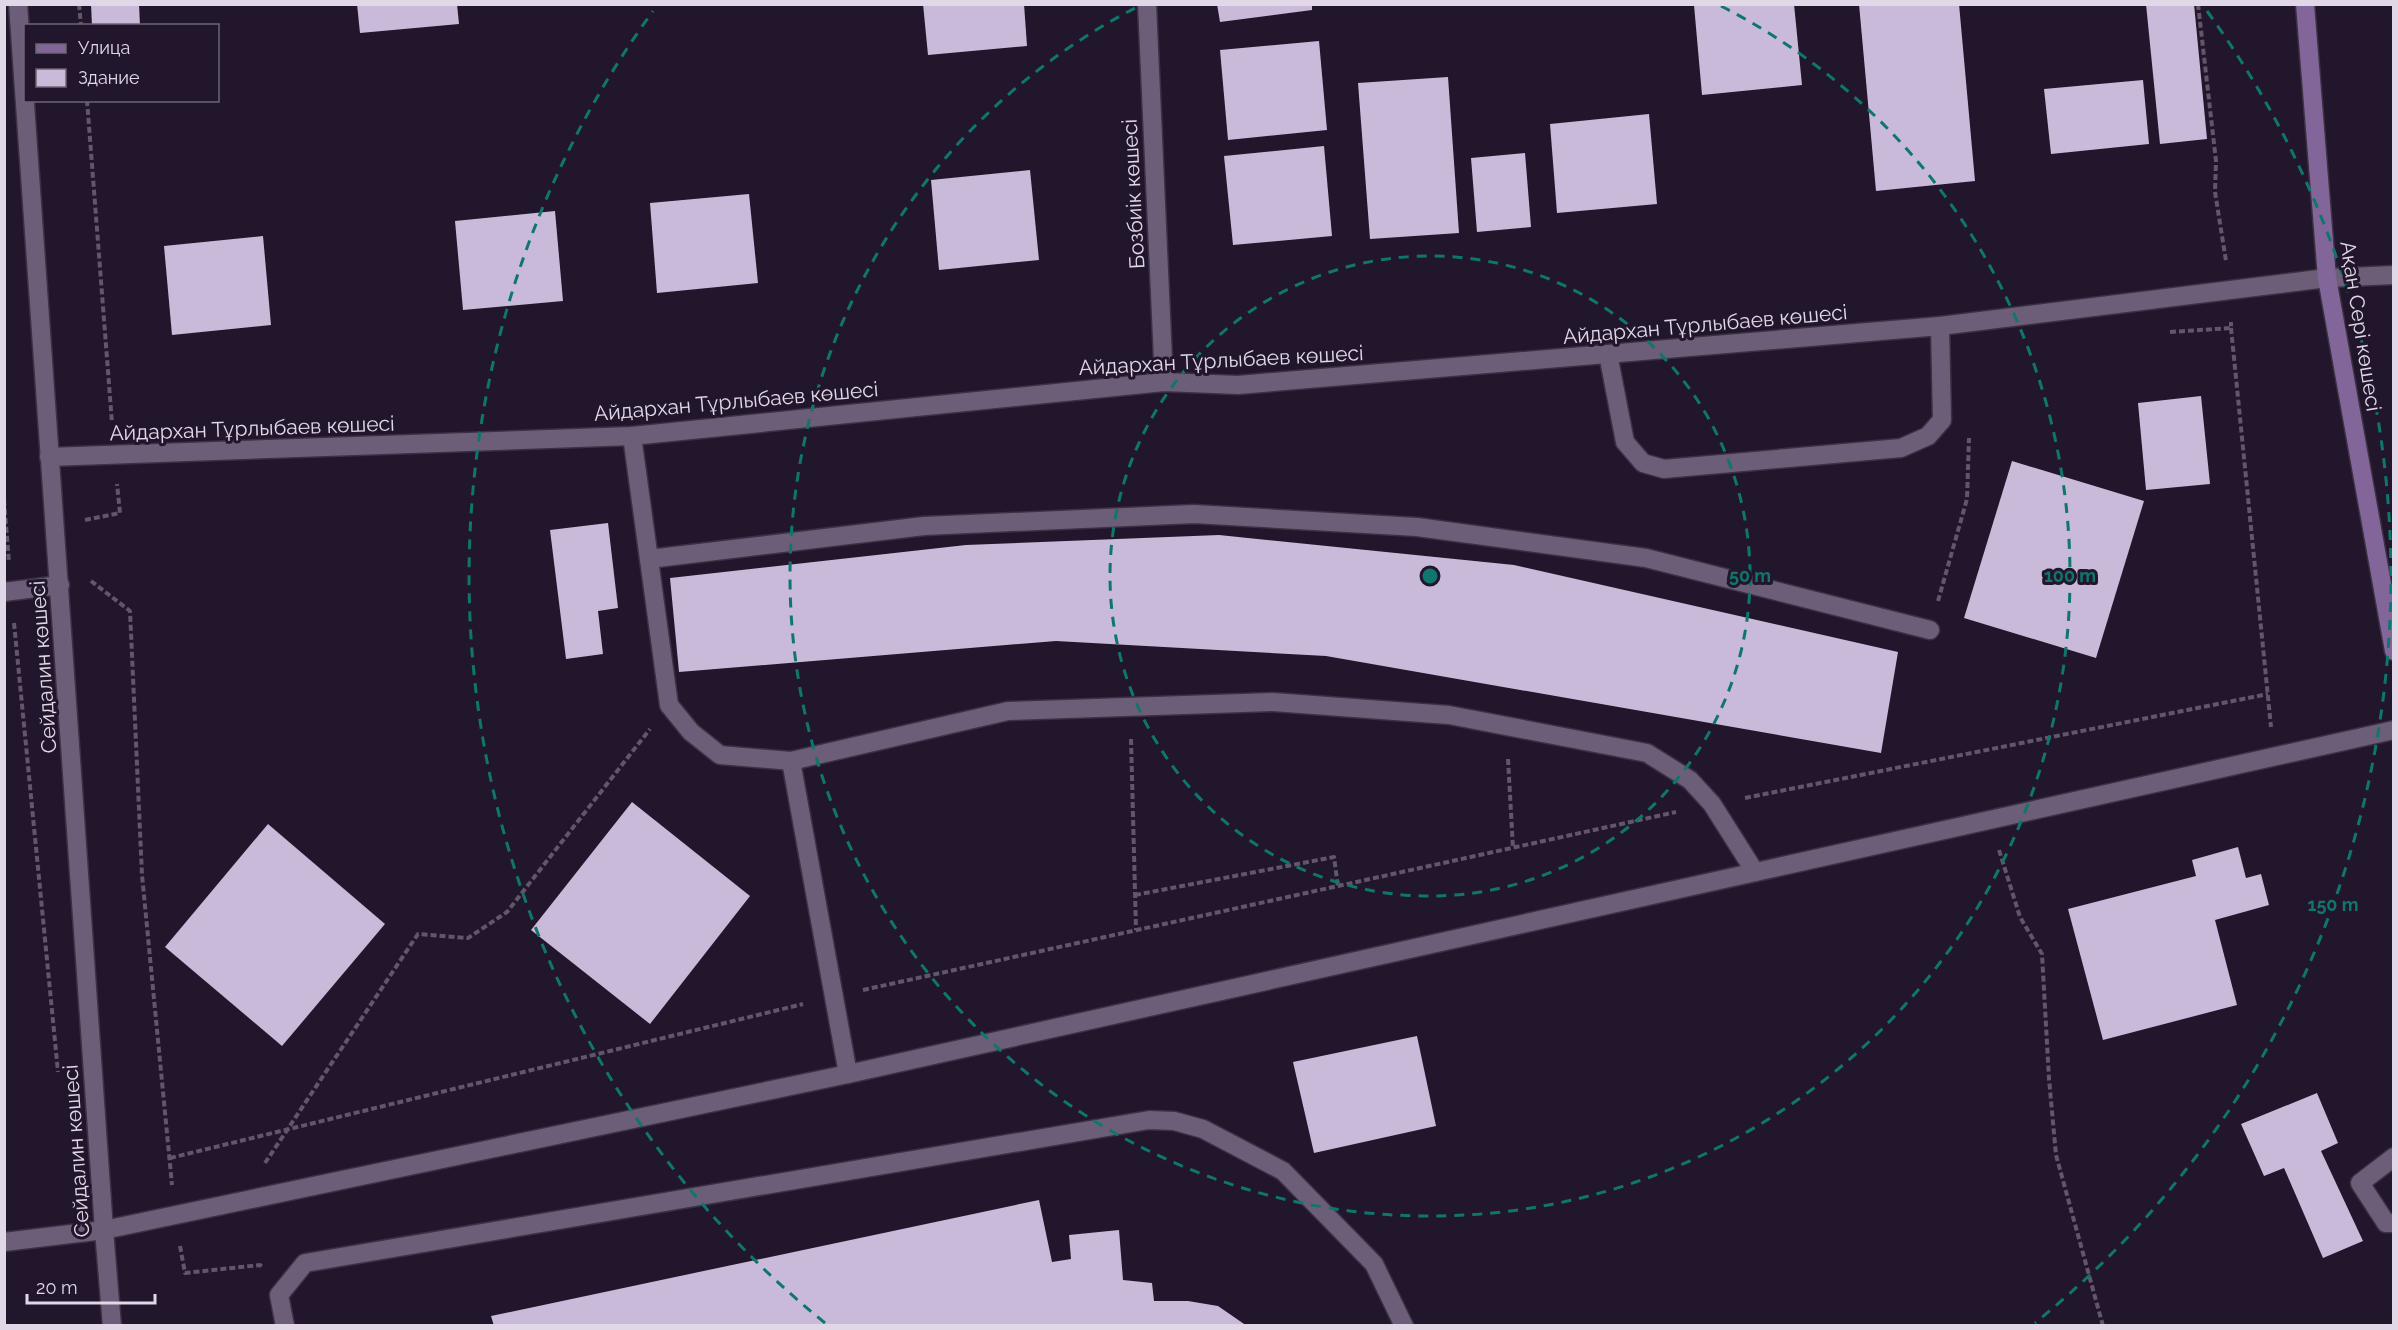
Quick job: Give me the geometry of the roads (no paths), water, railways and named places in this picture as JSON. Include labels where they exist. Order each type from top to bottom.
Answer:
[{"type":"street","name":"Сейдалин көшесі","points":[[18,4],[24,92]]},
{"type":"street","name":"Бозбиік көшесі","points":[[1147,4],[1164,382]]},
{"type":"street","name":"Ақан Сері көшесі","points":[[2305,4],[2327,278],[2394,651]]},
{"type":"street","name":"Сейдалин көшесі","points":[[25,102],[112,1326]]},
{"type":"street","name":"Айдархан Тұрлыбаев көшесі","points":[[49,457],[632,436],[1164,382],[1238,385],[1940,327],[2327,278],[2394,275]]},
{"type":"street","points":[[1608,354],[1625,442],[1643,463],[1664,469],[1901,448],[1928,436],[1942,420],[1940,327]]},
{"type":"street","points":[[632,436],[669,705],[691,732],[720,755],[791,761],[1008,711],[1273,702],[1449,715],[1647,753],[1690,780],[1712,804],[1755,872]]},
{"type":"street","points":[[649,559],[924,526],[1194,514],[1417,527],[1646,558],[1930,630]]},
{"type":"street","points":[[8,591],[60,585]]},
{"type":"street","points":[[4,1242],[104,1230],[848,1074],[2394,730]]},
{"type":"street","points":[[791,761],[848,1074]]},
{"type":"street","points":[[285,1326],[279,1295],[305,1263],[1149,1120],[1174,1121],[1203,1129],[1283,1171],[1374,1264],[1404,1326]]},
{"type":"street","points":[[2394,1157],[2360,1183],[2386,1223],[2394,1223]]}]
